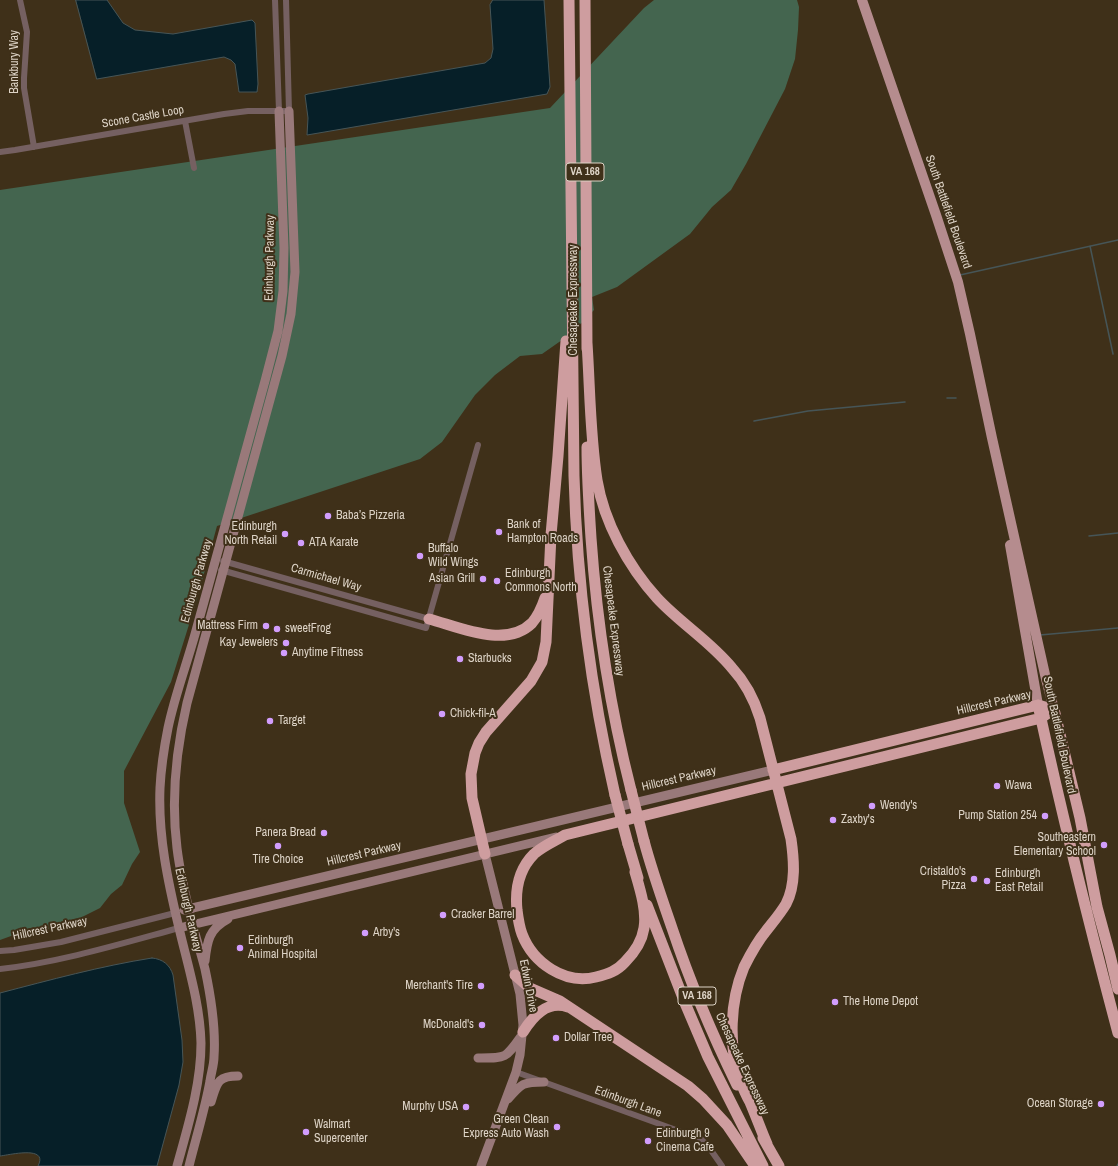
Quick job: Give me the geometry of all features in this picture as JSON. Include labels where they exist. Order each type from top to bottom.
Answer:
[{"type":"highway","name":"Chesapeake Expressway","points":[[569,0],[574,476],[577,547],[590,657],[608,764],[635,872],[685,1003],[708,1057],[763,1166]]},
{"type":"highway","name":"Chesapeake Expressway","points":[[585,0],[587,464],[593,566],[598,619],[605,667],[630,790],[664,907],[701,1008],[728,1067],[779,1166]]},
{"type":"highway","points":[[485,854],[471,792],[471,774],[474,758],[479,743],[486,732],[531,681],[542,662],[546,642],[551,535],[572,266]]},
{"type":"highway","points":[[587,343],[593,448],[597,480],[611,526],[629,561],[645,585],[666,607],[715,649],[745,684],[754,701],[760,718],[791,839],[793,854],[793,883],[789,898],[777,918],[752,951],[745,966],[736,996],[732,1021],[733,1045],[740,1080],[767,1144]]},
{"type":"highway","points":[[428,623],[486,635],[504,636],[521,631],[532,623],[541,610],[548,586]]},
{"type":"highway","name":"Hillcrest Parkway","points":[[773,770],[1038,706],[1054,709]]},
{"type":"highway","name":"South Battlefield Boulevard","points":[[1038,706],[1090,928],[1118,1033]]},
{"type":"highway","points":[[635,872],[644,902],[644,928],[636,950],[620,968],[609,974],[587,979],[569,978],[551,970],[537,958],[522,934],[517,911],[517,889],[520,874],[535,854],[565,835],[1041,718],[1054,709]]},
{"type":"highway","name":"South Battlefield Boulevard","points":[[1054,709],[1080,818],[1097,907],[1118,989]]},
{"type":"highway","points":[[515,975],[530,988],[570,1007],[688,1086],[703,1099],[727,1125],[755,1166]]},
{"type":"highway","points":[[523,1033],[530,1020],[540,1011],[556,1005],[570,1007]]},
{"type":"main road","name":"South Battlefield Boulevard","points":[[862,0],[956,276],[1054,709]]},
{"type":"main road","name":"South Battlefield Boulevard","points":[[992,438],[1038,706]]},
{"type":"street","name":"Bankbury Way","points":[[20,0],[27,32],[24,88],[34,147]]},
{"type":"street","name":"Edinburgh Parkway","points":[[177,1166],[196,1090],[201,1044],[196,999],[165,866],[160,800],[162,763],[170,717],[215,563],[274,346],[282,306],[284,259],[276,0]]},
{"type":"street","name":"Edinburgh Parkway","points":[[189,1166],[208,1094],[214,1057],[214,1037],[211,1004],[205,968],[189,909],[180,868],[175,827],[174,803],[177,764],[185,713],[282,356],[294,293],[295,262],[286,0]]},
{"type":"street","name":"Scone Castle Loop","points":[[0,152],[236,112],[289,111]]},
{"type":"street","points":[[186,121],[194,168]]},
{"type":"street","points":[[428,623],[478,445]]},
{"type":"street","name":"Carmichael Way","points":[[215,563],[428,623]]},
{"type":"street","name":"Carmichael Way","points":[[225,566],[428,623]]},
{"type":"street","name":"Hillcrest Parkway","points":[[0,951],[61,942],[175,912],[773,770]]},
{"type":"street","points":[[0,969],[62,959],[179,928],[565,835]]},
{"type":"street","name":"Edwin Drive","points":[[481,1166],[516,1072],[523,1033],[522,1004],[485,854]]},
{"type":"street","points":[[205,968],[206,946],[210,935],[220,924],[245,912]]},
{"type":"street","points":[[478,1058],[504,1057],[523,1033]]},
{"type":"street","points":[[201,1044],[205,1055],[213,1065]]},
{"type":"street","name":"Edinburgh Lane","points":[[516,1072],[701,1139],[708,1146],[722,1166]]},
{"type":"street","points":[[193,1148],[202,1130],[219,1081],[224,1077],[238,1076]]},
{"type":"street","points":[[505,1103],[520,1086],[528,1082],[544,1082]]},
{"type":"green space","points":[[654,0],[797,0],[799,7],[795,59],[785,89],[731,190],[712,207],[690,234],[617,287],[592,297],[594,310],[572,333],[542,354],[520,356],[495,375],[475,395],[442,442],[420,459],[217,526],[197,599],[171,682],[124,771],[124,803],[140,852],[132,864],[122,885],[111,894],[100,908],[70,923],[56,928],[39,930],[25,935],[11,936],[0,940],[0,190],[550,108],[644,8]]},
{"type":"water","points":[[76,0],[107,0],[123,23],[135,30],[173,34],[252,20],[255,23],[258,84],[257,92],[239,92],[235,64],[231,60],[224,57],[97,79]]},
{"type":"water","points":[[493,0],[544,0],[550,87],[547,94],[307,135],[308,118],[305,95],[485,63],[491,58],[493,49],[490,5]]},
{"type":"water","points":[[152,958],[166,963],[173,975],[182,1040],[183,1062],[179,1085],[157,1166],[38,1166],[40,1160],[38,1155],[33,1153],[19,1153],[0,1156],[0,993],[95,969]]},
{"type":"waterway","points":[[960,275],[1118,240]]},
{"type":"waterway","points":[[1090,246],[1113,354]]},
{"type":"waterway","points":[[947,398],[956,398]]},
{"type":"waterway","points":[[754,421],[808,411],[905,402]]},
{"type":"waterway","points":[[1089,536],[1118,533]]},
{"type":"waterway","points":[[1040,635],[1118,628]]},
{"type":"place","name":"Baba’s Pizzeria","points":[[328,516]]},
{"type":"place","name":"Bank of Hampton Roads","points":[[499,532]]},
{"type":"place","name":"Edinburgh North Retail","points":[[285,534]]},
{"type":"place","name":"ATA Karate","points":[[301,543]]},
{"type":"place","name":"Buffalo Wild Wings","points":[[420,556]]},
{"type":"place","name":"Asian Grill","points":[[483,579]]},
{"type":"place","name":"Edinburgh Commons North","points":[[497,581]]},
{"type":"place","name":"Mattress Firm","points":[[266,626]]},
{"type":"place","name":"sweetFrog","points":[[277,629]]},
{"type":"place","name":"Kay Jewelers","points":[[286,643]]},
{"type":"place","name":"Anytime Fitness","points":[[284,653]]},
{"type":"place","name":"Starbucks","points":[[460,659]]},
{"type":"place","name":"Chick-fil-A","points":[[442,714]]},
{"type":"place","name":"Target","points":[[270,721]]},
{"type":"place","name":"Wawa","points":[[997,786]]},
{"type":"place","name":"Wendy's","points":[[872,806]]},
{"type":"place","name":"Pump Station 254","points":[[1045,816]]},
{"type":"place","name":"Zaxby's","points":[[833,820]]},
{"type":"place","name":"Panera Bread","points":[[324,833]]},
{"type":"place","name":"Southeastern Elementary School","points":[[1104,845]]},
{"type":"place","name":"Tire Choice","points":[[278,846]]},
{"type":"place","name":"Cristaldo's Pizza","points":[[974,879]]},
{"type":"place","name":"Edinburgh East Retail","points":[[987,881]]},
{"type":"place","name":"Cracker Barrel","points":[[443,915]]},
{"type":"place","name":"Arby's","points":[[365,933]]},
{"type":"place","name":"Edinburgh Animal Hospital","points":[[240,948]]},
{"type":"place","name":"Merchant's Tire","points":[[481,986]]},
{"type":"place","name":"The Home Depot","points":[[835,1002]]},
{"type":"place","name":"McDonald's","points":[[482,1025]]},
{"type":"place","name":"Dollar Tree","points":[[556,1038]]},
{"type":"place","name":"Ocean Storage","points":[[1101,1104]]},
{"type":"place","name":"Murphy USA","points":[[466,1107]]},
{"type":"place","name":"Green Clean Express Auto Wash","points":[[557,1127]]},
{"type":"place","name":"Walmart Supercenter","points":[[306,1132]]},
{"type":"place","name":"Edinburgh 9 Cinema Cafe","points":[[648,1141]]}]
